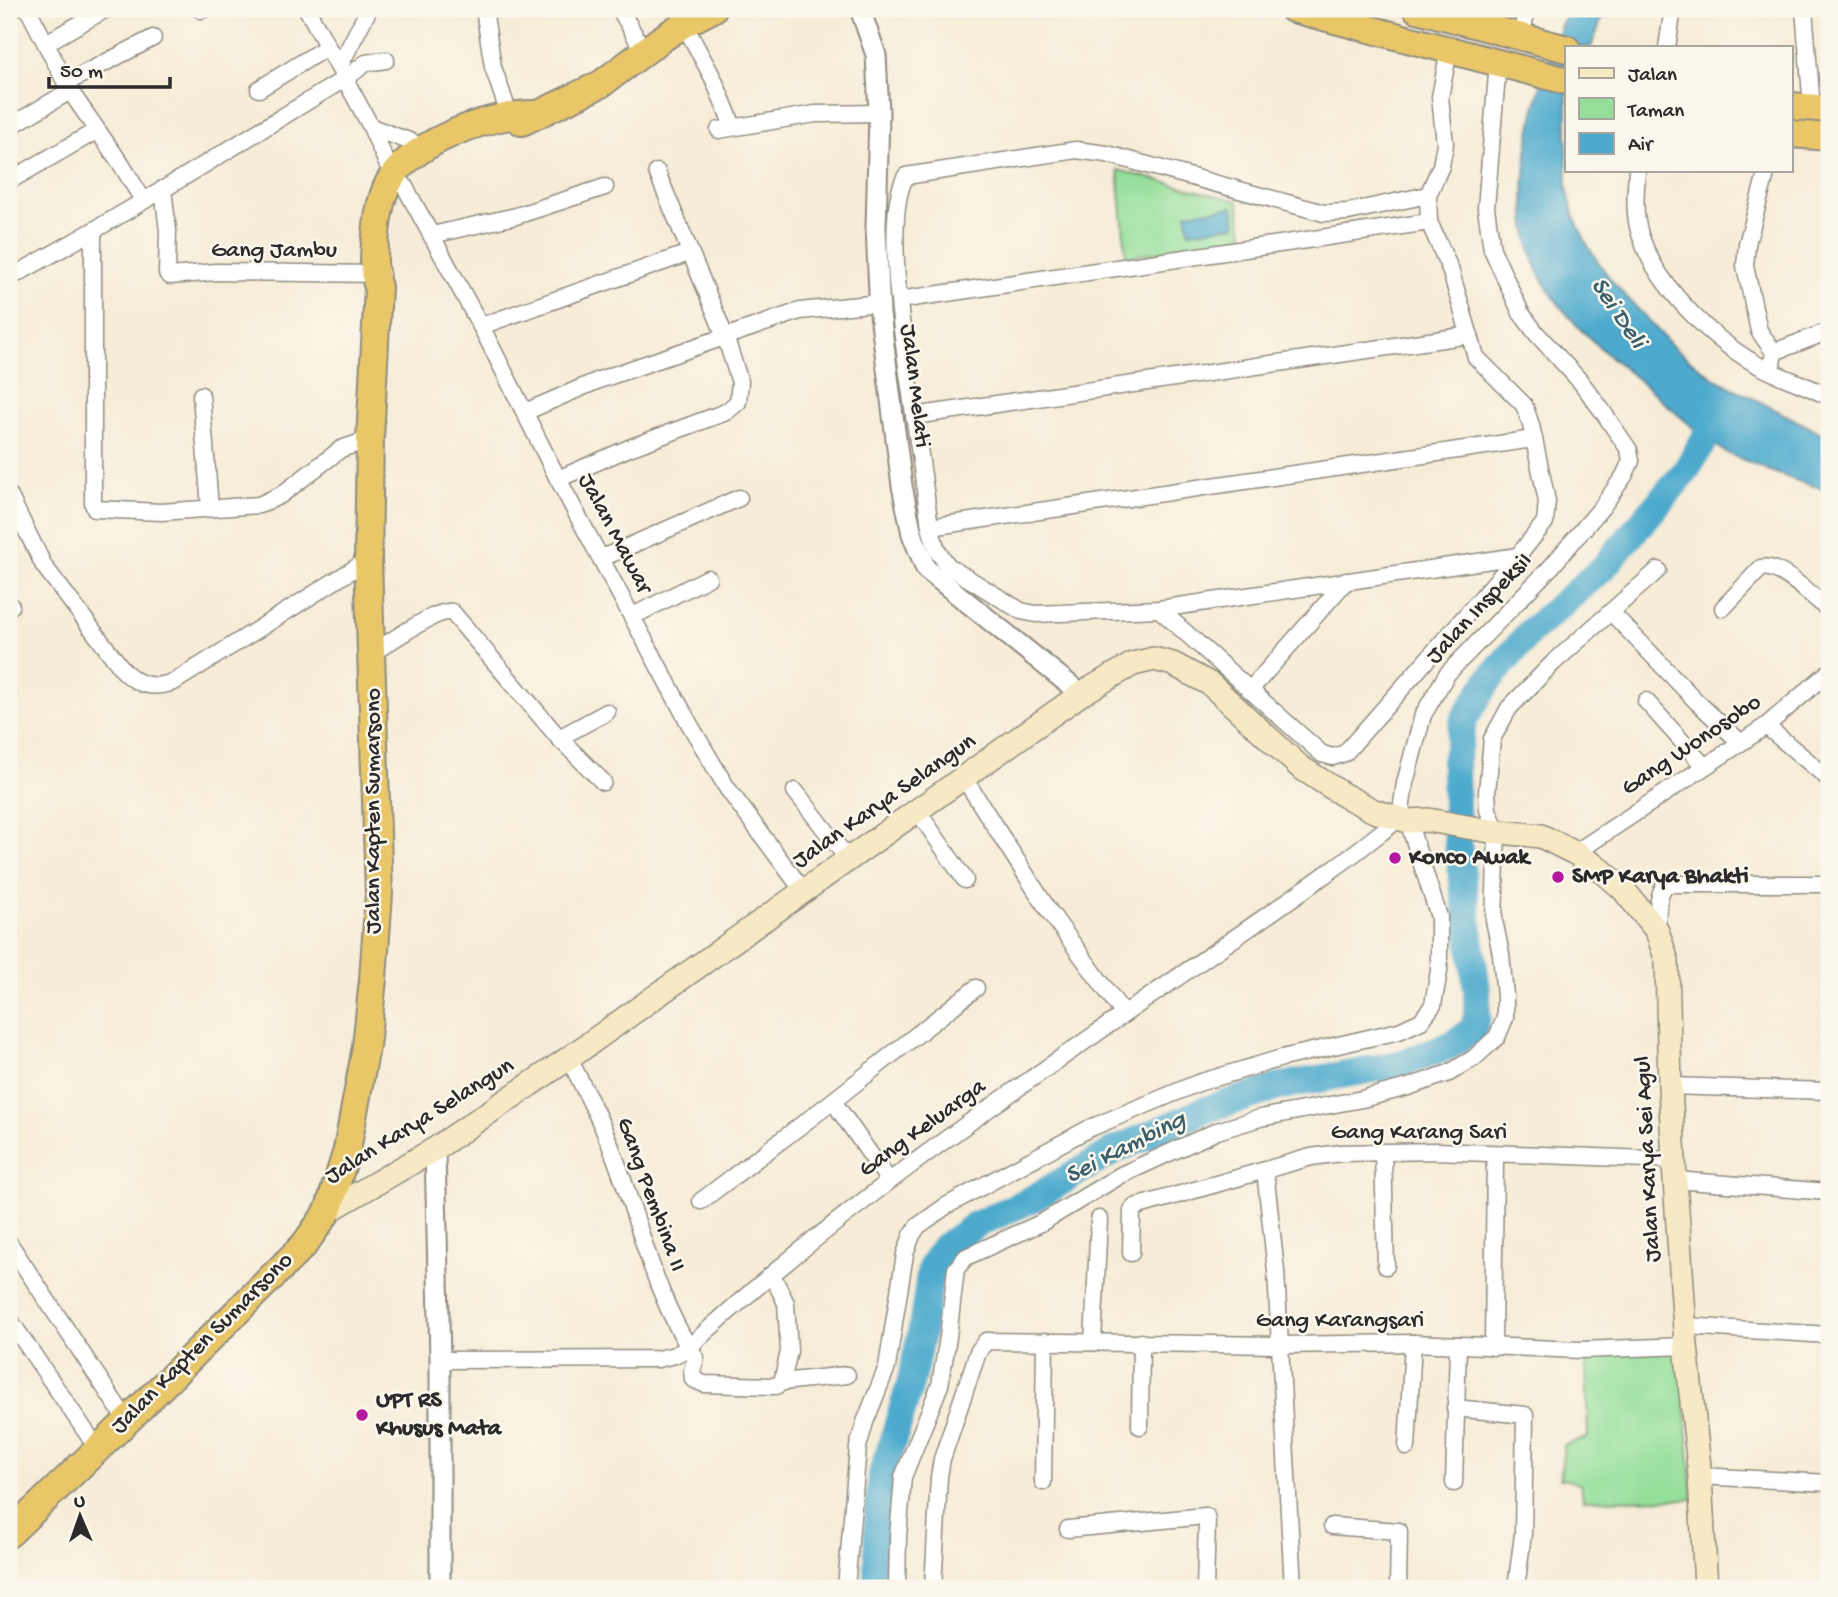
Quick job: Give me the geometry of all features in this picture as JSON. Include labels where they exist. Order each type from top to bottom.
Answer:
[{"type":"highway","name":"Jalan Kapten Sumarsono","points":[[9,1534],[304,1245],[328,1211],[346,1150],[366,1047],[379,893],[368,560],[370,439],[378,278],[398,181],[425,146],[457,132],[523,115],[586,93],[684,24],[713,9]]},
{"type":"highway","points":[[1293,9],[1565,80]]},
{"type":"highway","points":[[1417,9],[1486,18],[1528,37],[1565,48]]},
{"type":"highway","name":"Jalan Kapten Sumarsono","points":[[398,181],[438,155],[525,121],[523,115]]},
{"type":"highway","points":[[1792,134],[1829,137]]},
{"type":"main road","name":"Jalan Karya Selangun","points":[[328,1211],[435,1149],[569,1058],[1081,694],[1133,664],[1154,659],[1173,664],[1210,684],[1300,767],[1374,811],[1412,820],[1493,831]]},
{"type":"main road","name":"Jalan Karya Sei Agul","points":[[1493,831],[1541,836],[1600,869],[1623,889],[1657,932],[1667,961],[1674,1170],[1700,1476],[1706,1588]]},
{"type":"street","points":[[28,9],[68,87],[96,131],[121,163],[143,200]]},
{"type":"street","points":[[46,43],[106,9]]},
{"type":"street","points":[[307,9],[398,181]]},
{"type":"street","points":[[342,73],[369,9]]},
{"type":"street","points":[[484,9],[493,67],[523,115]]},
{"type":"street","points":[[620,9],[644,52]]},
{"type":"street","name":"Jalan Melati","points":[[860,9],[876,55],[879,113],[876,228],[879,303],[902,486],[912,534],[926,569],[1081,694]]},
{"type":"street","points":[[1527,9],[1528,37]]},
{"type":"street","points":[[1667,46],[1673,9]]},
{"type":"street","points":[[1804,9],[1811,108]]},
{"type":"street","points":[[684,24],[713,78],[726,128],[815,114],[879,113]]},
{"type":"street","points":[[9,127],[68,87],[153,38]]},
{"type":"street","points":[[259,89],[327,47]]},
{"type":"street","points":[[1159,609],[1322,754],[1333,757],[1345,753],[1545,522],[1547,501],[1524,405],[1476,357],[1450,269],[1429,222],[1428,195],[1441,166],[1445,144],[1440,97],[1449,50]]},
{"type":"street","points":[[9,278],[93,232],[163,189],[342,73],[366,63],[386,60]]},
{"type":"street","name":"Jalan InspeksiI","points":[[1412,820],[1405,783],[1423,715],[1447,674],[1551,567],[1602,507],[1631,461],[1629,450],[1580,381],[1535,333],[1521,313],[1499,270],[1492,249],[1486,208],[1511,66]]},
{"type":"street","points":[[371,127],[425,146]]},
{"type":"street","points":[[9,181],[96,131]]},
{"type":"street","points":[[1428,195],[1348,212],[1324,213],[1107,154],[1076,150],[906,176],[900,186],[895,234],[899,300],[930,527],[937,550],[948,566],[1021,611],[1052,615],[1159,609],[1518,556]]},
{"type":"street","points":[[558,479],[726,412],[738,402],[740,382],[725,336],[657,172]]},
{"type":"street","points":[[1637,172],[1635,204],[1640,235],[1664,279],[1685,306],[1716,336],[1741,355],[1829,397]]},
{"type":"street","points":[[1766,172],[1747,244],[1745,266],[1759,331],[1774,352],[1771,371]]},
{"type":"street","name":"Jalan Mawar","points":[[398,181],[432,235],[481,326],[558,479],[690,725],[727,788],[804,892]]},
{"type":"street","points":[[432,235],[516,216],[605,187]]},
{"type":"street","name":"Gang Jambu","points":[[163,189],[168,231],[167,272],[170,276],[216,272],[378,278]]},
{"type":"street","points":[[899,300],[1429,222]]},
{"type":"street","points":[[93,232],[93,506],[97,510],[161,512],[266,503],[281,495],[341,449],[370,439]]},
{"type":"street","points":[[481,326],[690,254]]},
{"type":"street","points":[[525,412],[599,380],[806,309],[879,303]]},
{"type":"street","points":[[1774,352],[1829,331]]},
{"type":"street","points":[[914,416],[1470,335]]},
{"type":"street","points":[[201,395],[210,508]]},
{"type":"street","points":[[930,527],[1534,439]]},
{"type":"street","points":[[9,495],[44,566],[124,670],[142,685],[174,682],[368,560]]},
{"type":"street","points":[[602,558],[739,498]]},
{"type":"street","points":[[1723,608],[1761,568],[1768,566],[1779,570],[1829,610]]},
{"type":"street","points":[[897,1588],[903,1477],[940,1385],[956,1269],[966,1258],[1041,1223],[1121,1175],[1205,1136],[1260,1118],[1362,1099],[1408,1087],[1449,1073],[1490,1045],[1502,1028],[1504,1018],[1503,970],[1494,920],[1493,831],[1487,792],[1492,739],[1509,708],[1553,663],[1658,570]]},
{"type":"street","points":[[633,616],[708,578]]},
{"type":"street","points":[[1250,690],[1346,581]]},
{"type":"street","points":[[372,653],[435,615],[452,612],[559,738],[603,782]]},
{"type":"street","points":[[1611,612],[1740,742]]},
{"type":"street","name":"Gang Wonosobo","points":[[1575,853],[1766,726],[1829,672]]},
{"type":"street","points":[[1646,701],[1704,766]]},
{"type":"street","points":[[559,738],[607,712]]},
{"type":"street","points":[[1766,726],[1829,779]]},
{"type":"street","points":[[964,778],[1049,911],[1123,1013]]},
{"type":"street","points":[[795,791],[848,859]]},
{"type":"street","points":[[917,810],[965,880]]},
{"type":"street","points":[[846,1588],[858,1447],[887,1367],[905,1254],[918,1226],[946,1206],[1088,1129],[1198,1083],[1282,1058],[1399,1031],[1422,1021],[1433,1005],[1437,982],[1439,916],[1412,820]]},
{"type":"street","name":"Gang Keluarga","points":[[440,1360],[658,1359],[688,1348],[772,1275],[889,1181],[1123,1013],[1335,868],[1412,820]]},
{"type":"street","points":[[1657,932],[1660,896],[1666,884],[1822,884],[1829,881]]},
{"type":"street","points":[[701,1201],[976,988]]},
{"type":"street","name":"Gang Pembina II","points":[[569,1058],[606,1135],[659,1285],[688,1348],[696,1358],[692,1371],[693,1379],[704,1384],[776,1386],[782,1382]]},
{"type":"street","points":[[1670,1086],[1829,1091]]},
{"type":"street","points":[[833,1101],[889,1181]]},
{"type":"street","points":[[435,1149],[440,1360],[440,1588]]},
{"type":"street","name":"Gang Karang Sari","points":[[1131,1253],[1132,1210],[1135,1207],[1311,1157],[1341,1153],[1436,1151],[1495,1154],[1674,1170],[1829,1192]]},
{"type":"street","points":[[1383,1152],[1386,1266]]},
{"type":"street","points":[[1493,1347],[1495,1154]]},
{"type":"street","points":[[1265,1170],[1276,1271],[1283,1442],[1293,1588]]},
{"type":"street","points":[[1093,1342],[1099,1219]]},
{"type":"street","points":[[9,1243],[127,1421]]},
{"type":"street","points":[[772,1275],[786,1303],[789,1351],[782,1382],[847,1375]]},
{"type":"street","points":[[9,1319],[97,1448]]},
{"type":"street","name":"Gang Karangsari","points":[[933,1588],[942,1459],[978,1352],[986,1341],[1280,1345],[1413,1343],[1580,1350],[1686,1336],[1829,1335]]},
{"type":"street","points":[[1042,1482],[1045,1341]]},
{"type":"street","points":[[1140,1426],[1141,1342]]},
{"type":"street","points":[[1407,1447],[1413,1343]]},
{"type":"street","points":[[1454,1483],[1458,1345]]},
{"type":"street","points":[[1455,1408],[1525,1415],[1523,1534],[1516,1588]]},
{"type":"street","points":[[1700,1476],[1829,1483]]},
{"type":"street","points":[[1068,1529],[1206,1516],[1205,1588]]},
{"type":"street","points":[[1332,1526],[1399,1531],[1398,1588]]},
{"type":"green space","points":[[1118,170],[1238,201],[1244,239],[1126,257]]},
{"type":"green space","points":[[1681,1351],[1693,1499],[1583,1500],[1581,1483],[1560,1479],[1564,1445],[1588,1437],[1586,1355]]},
{"type":"water","name":"Sei Deli","points":[[1568,9],[1611,9],[1601,21],[1591,46],[1565,46],[1565,172],[1574,217],[1589,248],[1610,279],[1674,348],[1717,380],[1829,437],[1829,490],[1731,455],[1715,445],[1592,341],[1546,286],[1533,256],[1526,222],[1524,186],[1535,109]]},
{"type":"water","points":[[1233,207],[1236,225],[1189,232],[1186,213]]},
{"type":"waterway","name":"Sei Kambing","points":[[877,1588],[878,1512],[882,1475],[910,1385],[931,1268],[942,1249],[975,1225],[1032,1199],[1115,1150],[1205,1110],[1282,1086],[1400,1064],[1449,1046],[1473,1030],[1477,1016],[1477,991],[1458,844],[1456,808],[1455,762],[1464,719],[1489,680],[1530,632],[1603,568],[1685,472],[1718,417]]},
{"type":"place","name":"Konco Awak","points":[[1395,858]]},
{"type":"place","name":"SMP Karya Bhakti","points":[[1558,877]]},
{"type":"place","name":"UPT RS Khusus Mata","points":[[362,1415]]}]
